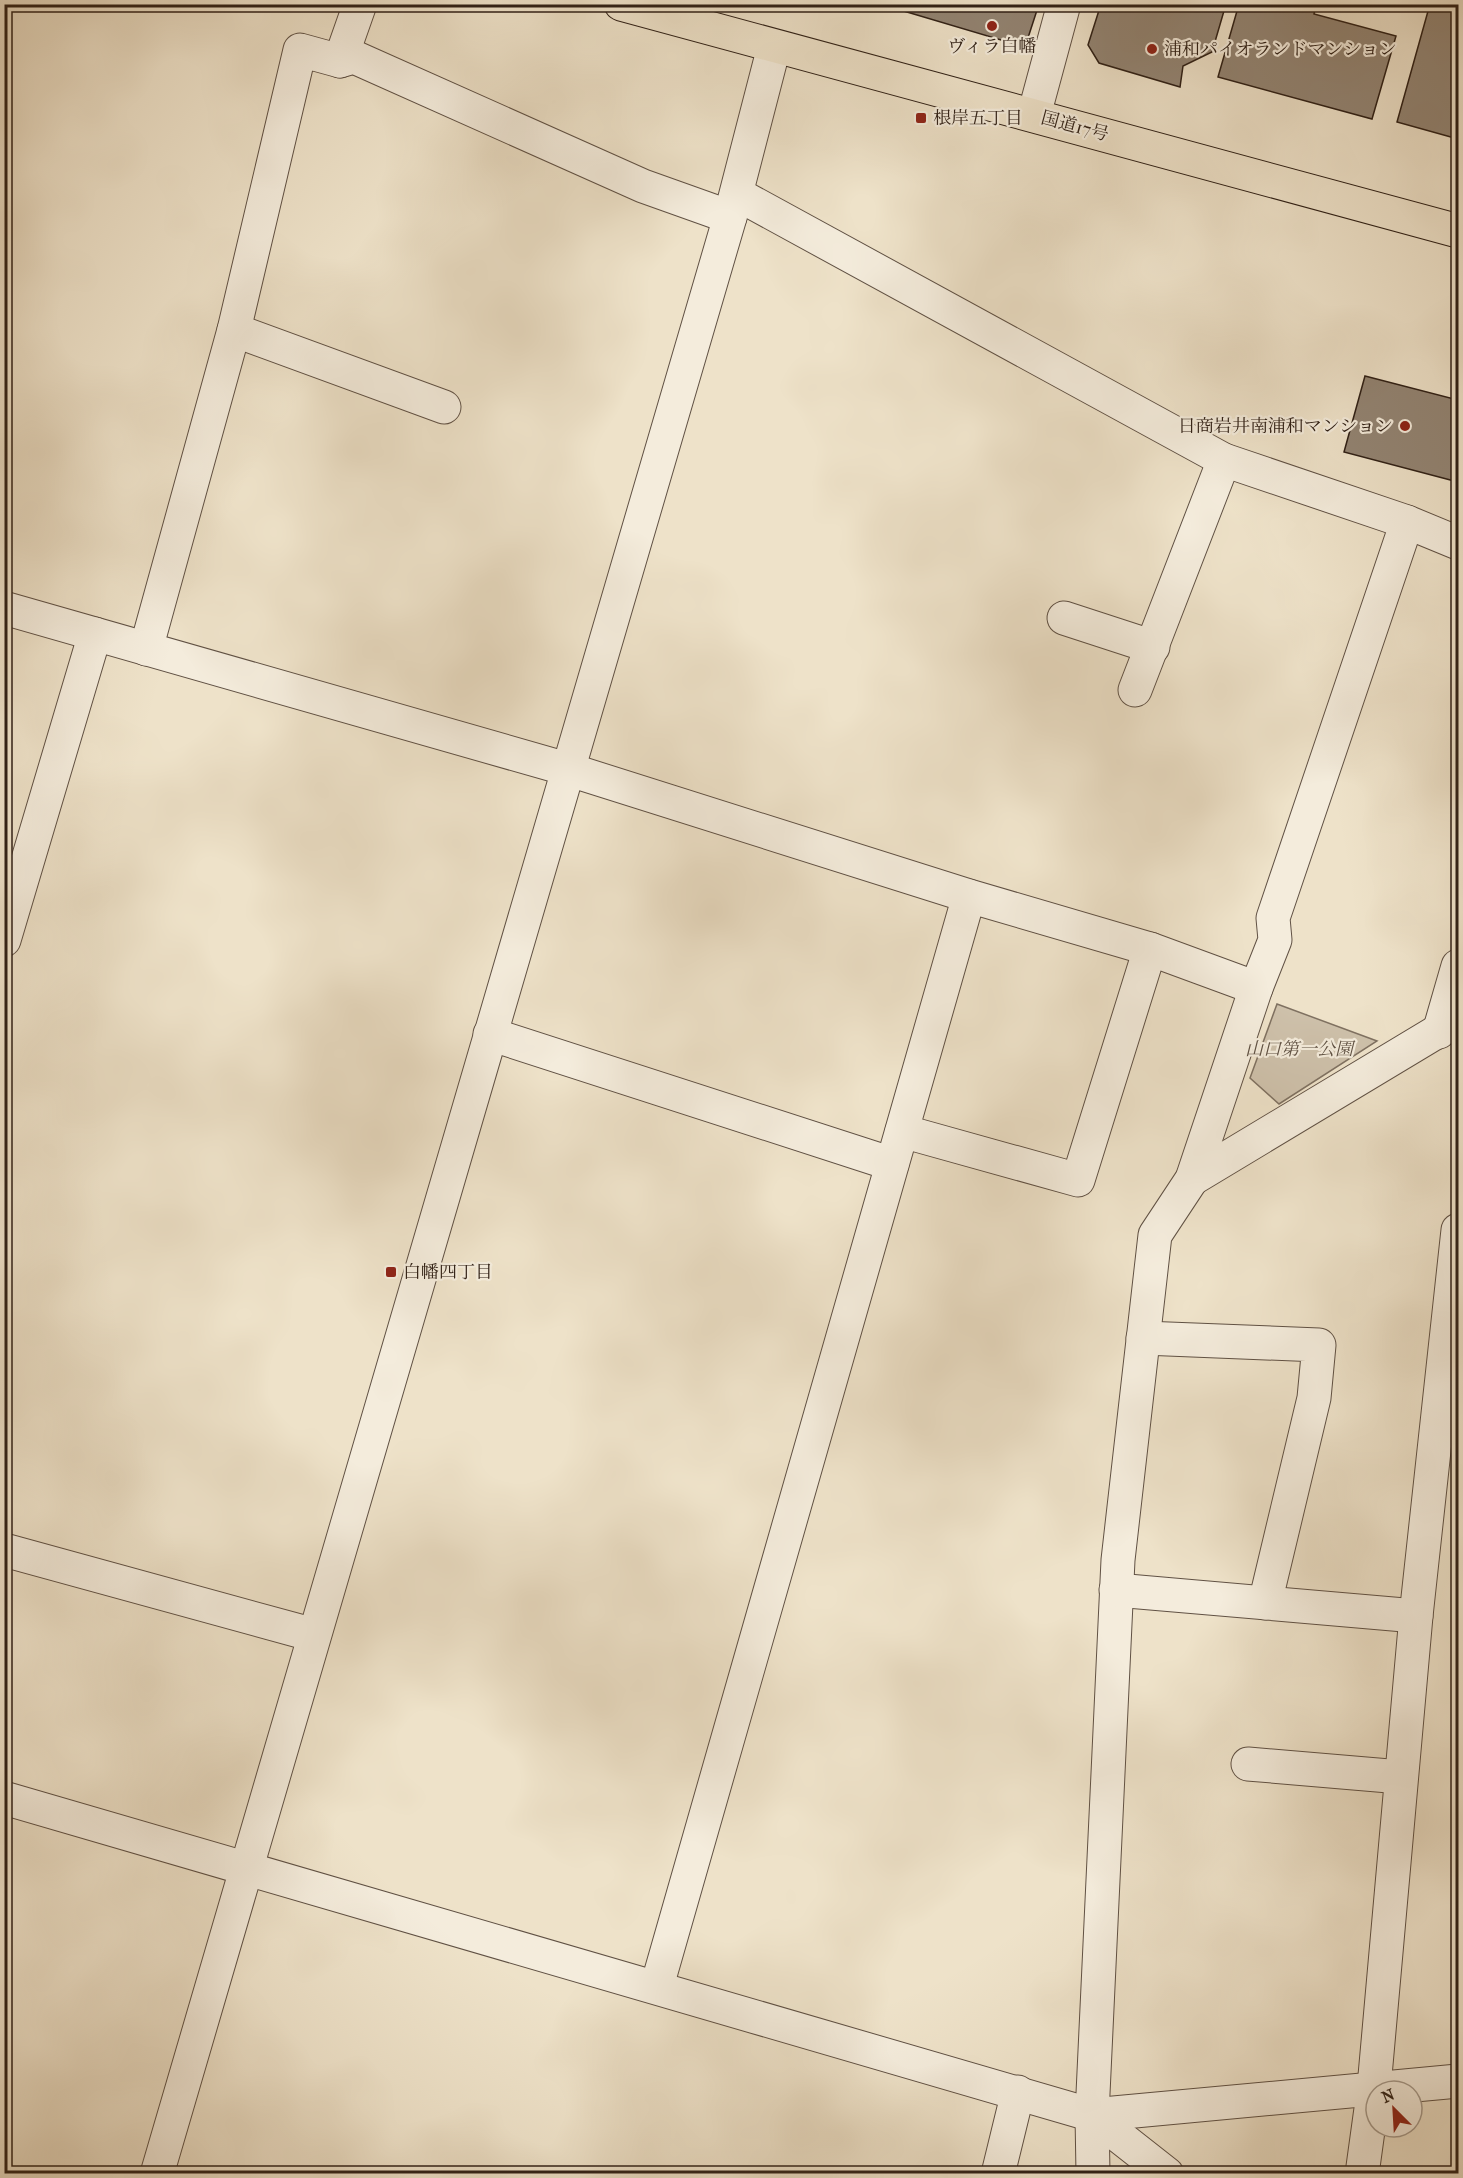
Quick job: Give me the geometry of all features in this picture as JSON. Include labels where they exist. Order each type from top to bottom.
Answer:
[{"type":"highway","name":"国道17号","points":[[621,4],[1458,231]]},
{"type":"street","points":[[340,61],[360,4]]},
{"type":"street","points":[[1034,115],[1064,4]]},
{"type":"street","points":[[157,2174],[567,768],[734,206],[774,47]]},
{"type":"street","points":[[146,649],[234,330],[300,50],[340,61],[354,57],[643,186],[734,206],[1224,460],[1407,522],[1458,543]]},
{"type":"street","points":[[234,330],[444,407]]},
{"type":"street","points":[[1135,690],[1224,460]]},
{"type":"street","points":[[1093,2174],[1092,2115],[1116,1590],[1155,1235],[1192,1179],[1256,988],[1275,940],[1273,918],[1407,522]]},
{"type":"street","points":[[4,608],[567,768],[969,896],[1150,949],[1256,988]]},
{"type":"street","points":[[1064,618],[1153,647]]},
{"type":"street","points":[[4,940],[95,634]]},
{"type":"street","points":[[657,1986],[969,896]]},
{"type":"street","points":[[902,1131],[1078,1180],[1150,949]]},
{"type":"street","points":[[1192,1179],[1449,1025],[1458,966]]},
{"type":"street","points":[[490,1034],[892,1164]]},
{"type":"street","points":[[1375,2079],[1416,1616],[1458,1230]]},
{"type":"street","points":[[1143,1338],[1319,1345],[1314,1398],[1265,1603]]},
{"type":"street","points":[[4,1550],[314,1635]]},
{"type":"street","points":[[1116,1590],[1416,1616]]},
{"type":"street","points":[[1248,1764],[1401,1777]]},
{"type":"street","points":[[4,1798],[657,1986],[1092,2115],[1167,2174]]},
{"type":"street","points":[[1424,2083],[1458,2081]]},
{"type":"street","points":[[1092,2115],[1364,2088]]},
{"type":"street","points":[[998,2174],[1018,2092]]},
{"type":"street","points":[[1362,2174],[1367,2139]]},
{"type":"green space","name":"山口第一公園","points":[[1277,1004],[1377,1041],[1279,1104],[1250,1078]]},
{"type":"building","name":"ヴィラ白幡","points":[[880,4],[1039,4],[1025,47]]},
{"type":"building","name":"浦和パイオランドマンション","points":[[1101,4],[1226,4],[1212,52],[1183,66],[1180,87],[1099,63],[1088,45]]},
{"type":"building","points":[[1239,4],[1316,4],[1314,14],[1396,36],[1372,119],[1218,77]]},
{"type":"building","points":[[1430,4],[1458,4],[1458,139],[1397,122]]},
{"type":"building","name":"日商岩井南浦和マンション","points":[[1365,376],[1458,400],[1458,482],[1344,452]]},
{"type":"place","name":"ヴィラ白幡","points":[[992,26]]},
{"type":"place","name":"浦和パイオランドマンション","points":[[1152,49]]},
{"type":"place","name":"根岸五丁目","points":[[921,118]]},
{"type":"place","name":"日商岩井南浦和マンション","points":[[1405,426]]},
{"type":"place","name":"白幡四丁目","points":[[391,1272]]}]
